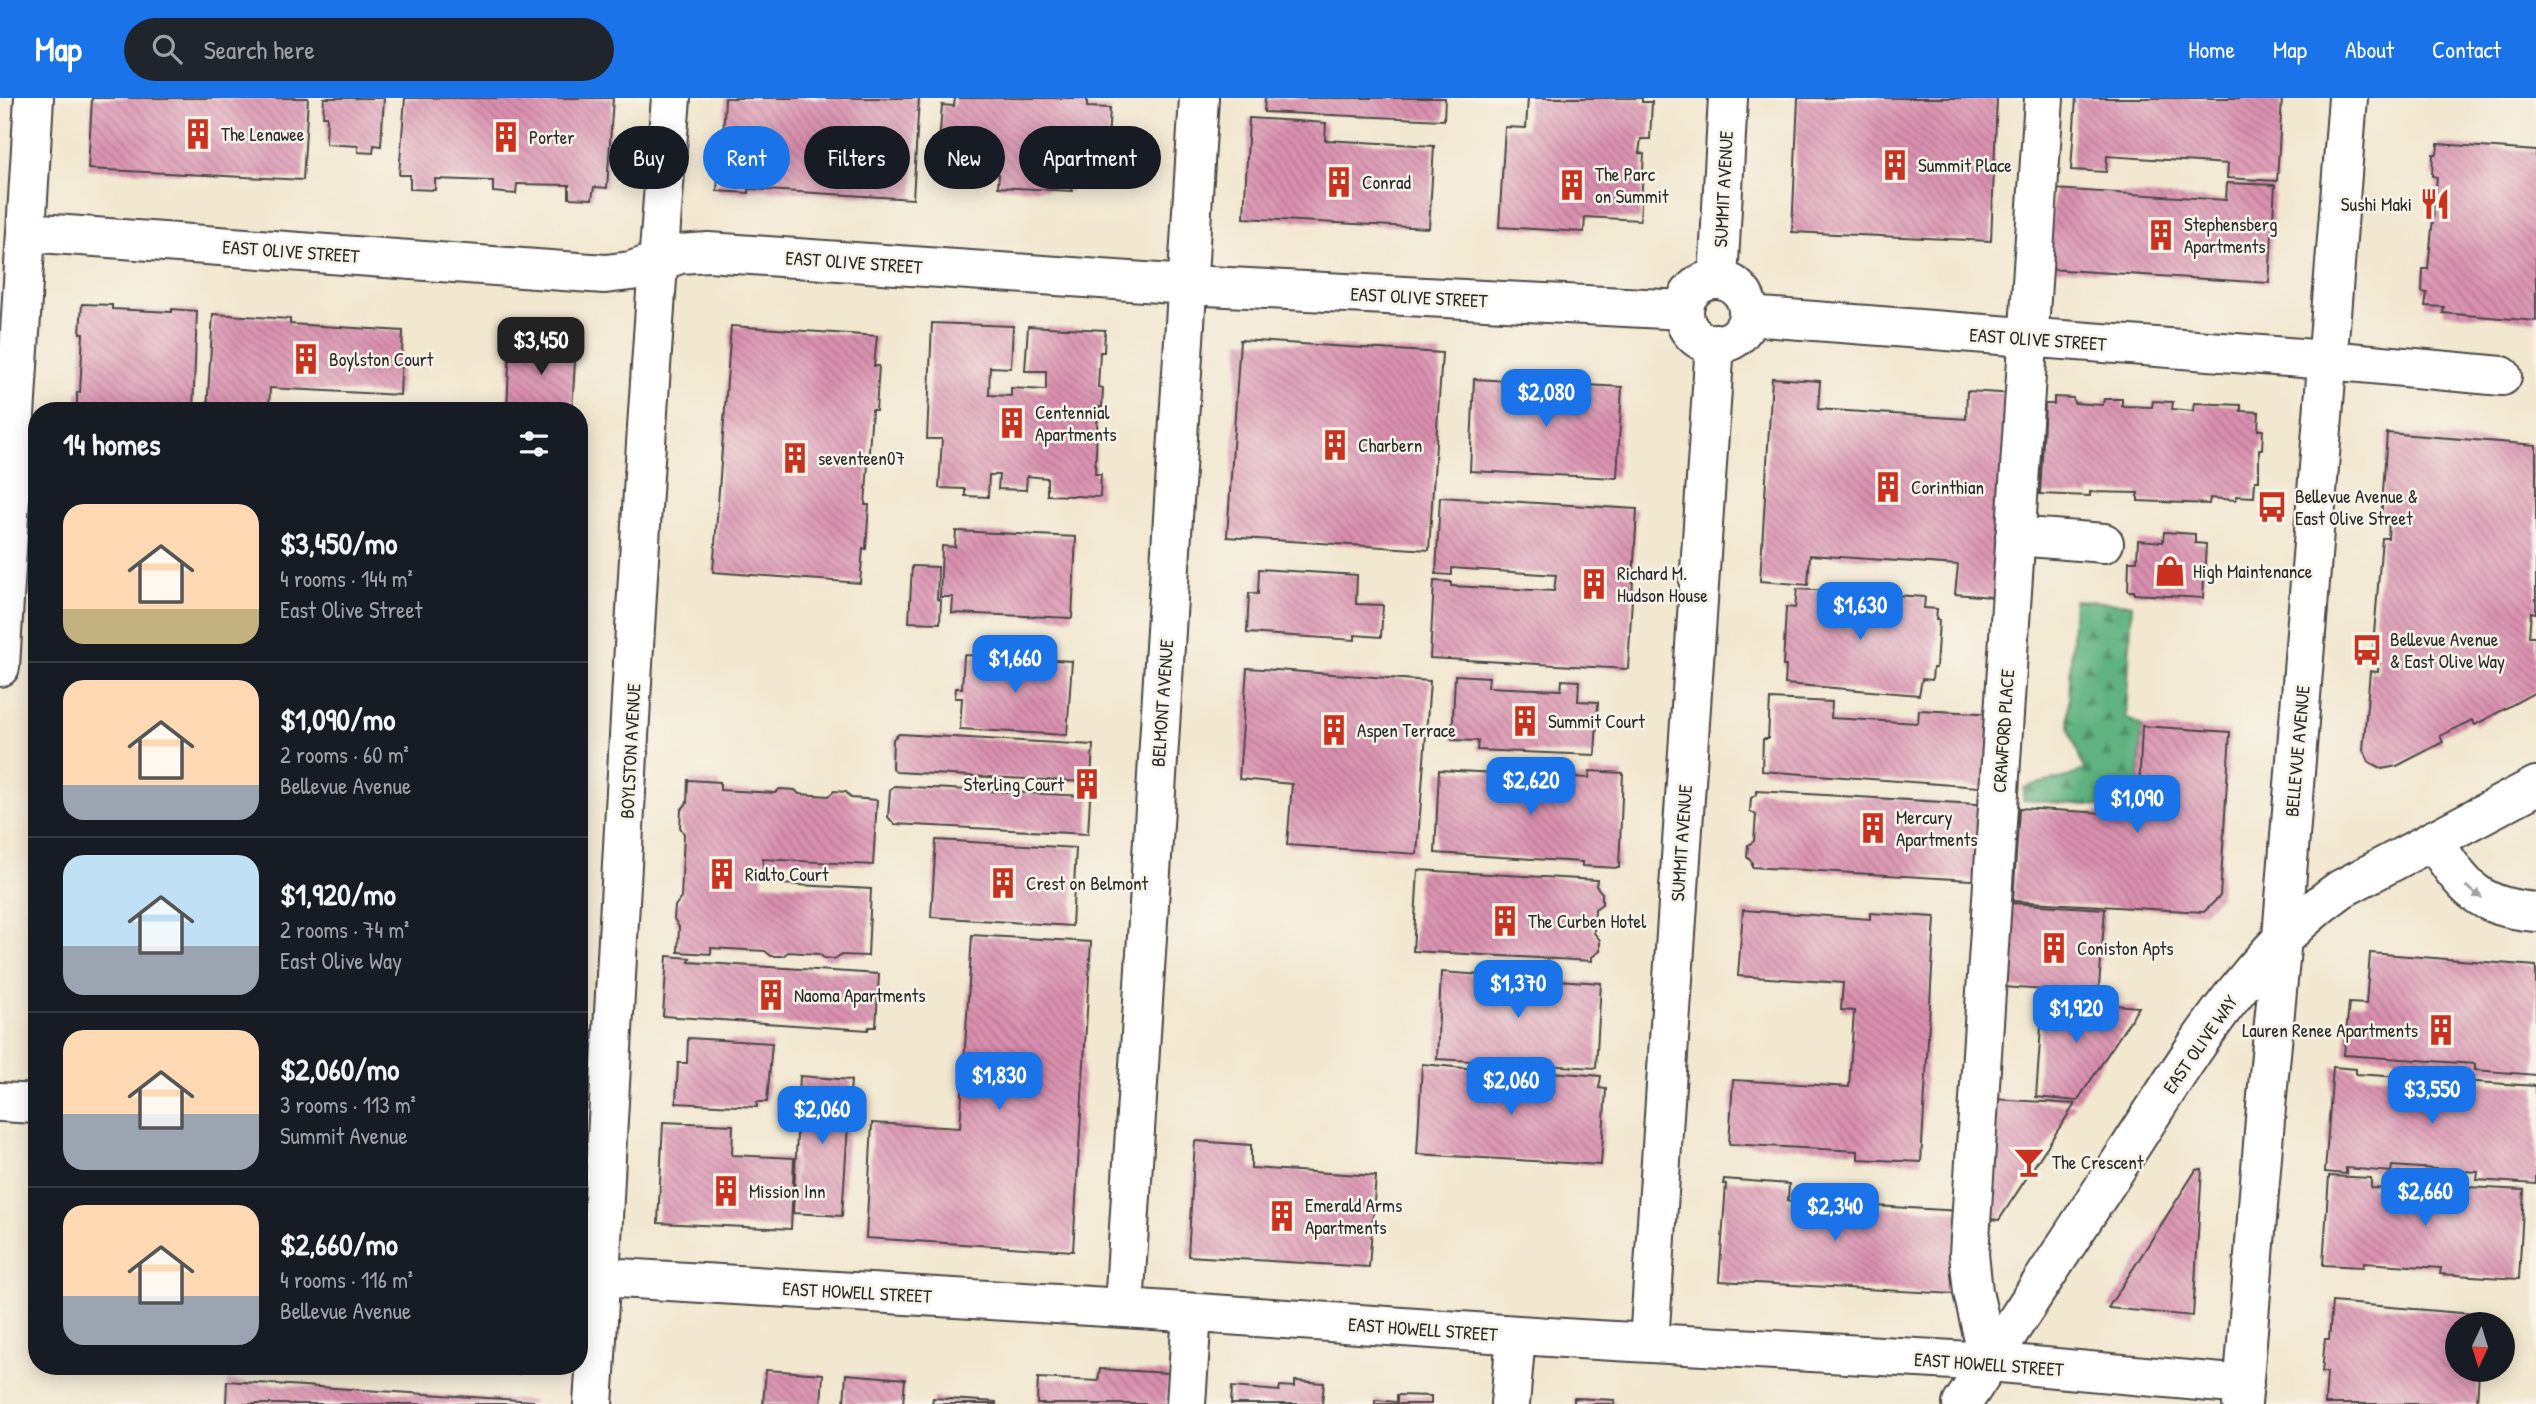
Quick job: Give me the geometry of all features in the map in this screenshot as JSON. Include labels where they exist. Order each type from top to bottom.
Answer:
[{"type":"street","points":[[0,667],[34,98]]},
{"type":"street","name":"BOYLSTON AVENUE","points":[[593,1404],[602,1277],[593,1140],[671,98]]},
{"type":"street","name":"BELMONT AVENUE","points":[[1124,1308],[1199,98]]},
{"type":"street","name":"SUMMIT AVENUE","points":[[1718,280],[1728,98]]},
{"type":"street","name":"CRAWFORD PLACE","points":[[1989,1362],[1973,1292],[1969,1254],[2045,98]]},
{"type":"street","name":"BELLEVUE AVENUE","points":[[2243,1394],[2348,98]]},
{"type":"street","name":"EAST OLIVE STREET","points":[[26,232],[605,274],[631,271],[680,254],[708,252],[1188,285],[1684,310]]},
{"type":"street","points":[[1718,280],[1736,286],[1744,294],[1748,316],[1745,327],[1738,335],[1730,341],[1715,343],[1700,340],[1692,334],[1684,310],[1688,296],[1695,288],[1704,282],[1718,280]]},
{"type":"street","name":"EAST OLIVE STREET","points":[[1748,316],[2328,360],[2502,376]]},
{"type":"street","name":"SUMMIT AVENUE","points":[[1649,1343],[1715,343]]},
{"type":"street","points":[[2015,536],[2104,543]]},
{"type":"street","name":"EAST OLIVE WAY","points":[[1962,1404],[2210,1024],[2282,938],[2319,905],[2341,890],[2536,786]]},
{"type":"street","points":[[2433,840],[2461,882],[2472,892],[2502,907],[2536,912]]},
{"type":"street","points":[[0,1102],[28,1104]]},
{"type":"street","name":"EAST HOWELL STREET","points":[[602,1277],[1989,1362],[2243,1394]]},
{"type":"street","points":[[1186,1404],[1192,1313]]},
{"type":"street","points":[[1510,1404],[1516,1335]]},
{"type":"green space","points":[[2074,600],[2132,604],[2126,718],[2142,726],[2137,809],[2023,800],[2024,788],[2069,776],[2084,769],[2068,718]]},
{"type":"building","name":"The Lenawee","points":[[92,98],[308,98],[303,180],[88,169]]},
{"type":"building","points":[[324,98],[384,98],[381,146],[374,145],[373,153],[358,152],[358,146],[326,144],[327,116],[323,116]]},
{"type":"building","name":"Porter","points":[[405,98],[613,98],[611,126],[609,126],[607,188],[594,187],[592,199],[569,198],[569,185],[517,184],[516,194],[493,192],[493,181],[435,179],[435,190],[410,189],[410,175],[399,175]]},
{"type":"building","points":[[725,98],[919,98],[913,199],[749,189],[790,189],[790,126],[724,126]]},
{"type":"building","points":[[955,98],[1087,98],[1087,107],[1110,108],[1109,126],[1019,126],[1019,188],[1005,187],[1005,126],[940,126],[942,105],[954,106]]},
{"type":"building","points":[[1265,98],[1445,98],[1444,120],[1264,112]]},
{"type":"building","name":"The Parc on Summit","points":[[1528,98],[1642,98],[1642,102],[1652,102],[1650,139],[1641,139],[1639,153],[1644,154],[1640,220],[1585,217],[1584,232],[1499,227],[1505,127],[1526,128]]},
{"type":"building","name":"Summit Place","points":[[1798,98],[1997,98],[1991,241],[1792,232]]},
{"type":"building","points":[[2076,98],[2282,98],[2277,181],[2227,178],[2228,164],[2107,156],[2106,172],[2071,170]]},
{"type":"building","name":"Conrad","points":[[1249,118],[1326,123],[1325,140],[1434,146],[1429,228],[1244,218]]},
{"type":"building","points":[[2438,144],[2536,151],[2536,321],[2443,313],[2444,307],[2425,306],[2427,293],[2422,292],[2423,269],[2428,269],[2437,177],[2432,176],[2433,154],[2437,154]]},
{"type":"building","name":"Stephensberg Apartments","points":[[2227,183],[2275,185],[2269,283],[2048,269],[2054,189],[2226,200]]},
{"type":"building","points":[[749,189],[749,193],[717,191]]},
{"type":"building","points":[[1035,189],[1072,189],[1072,191]]},
{"type":"building","points":[[82,304],[112,305],[112,309],[197,311],[193,402],[77,402],[77,392],[80,392],[83,333],[80,333]]},
{"type":"building","name":"Boylston Court","points":[[213,314],[290,319],[290,324],[403,331],[400,395],[270,388],[269,402],[208,402]]},
{"type":"building","name":"Centennial Apartments","points":[[932,323],[1013,326],[1011,368],[990,367],[989,395],[1011,396],[1011,388],[1046,390],[1046,371],[1025,371],[1028,326],[1105,330],[1104,352],[1100,352],[1098,387],[1103,388],[1102,407],[1098,407],[1095,474],[1101,474],[1100,497],[1047,495],[1047,478],[1027,476],[1026,490],[998,489],[999,475],[989,475],[988,497],[965,496],[965,489],[939,488],[942,439],[927,439]]},
{"type":"building","name":"seventeen07","points":[[731,326],[877,336],[874,366],[879,366],[876,410],[872,410],[865,505],[869,505],[866,549],[863,548],[860,583],[713,572]]},
{"type":"building","name":"Charbern","points":[[1240,340],[1442,353],[1429,550],[1227,537]]},
{"type":"building","points":[[510,342],[576,345],[573,402],[507,402]]},
{"type":"building","name":"Corinthian","points":[[1772,378],[1820,381],[1818,409],[1966,419],[1967,391],[2017,394],[2004,598],[1955,594],[1958,565],[1810,555],[1808,585],[1760,581]]},
{"type":"building","points":[[1474,379],[1622,387],[1617,478],[1470,471]]},
{"type":"building","points":[[2054,397],[2073,398],[2074,403],[2103,405],[2104,399],[2122,399],[2122,406],[2152,407],[2153,401],[2173,402],[2172,409],[2193,411],[2194,403],[2241,405],[2241,411],[2259,412],[2258,430],[2263,430],[2262,449],[2259,449],[2259,481],[2255,481],[2254,497],[2236,496],[2236,500],[2210,498],[2209,504],[2138,501],[2138,493],[2090,492],[2090,496],[2040,494],[2045,404],[2054,404]]},
{"type":"building","points":[[2387,433],[2536,445],[2536,613],[2531,612],[2529,636],[2535,636],[2536,692],[2475,725],[2472,720],[2440,736],[2443,742],[2397,766],[2382,769],[2369,762],[2363,750],[2370,671],[2378,672],[2379,659],[2372,658],[2382,538],[2388,538],[2389,522],[2381,521]]},
{"type":"building","name":"Richard M. Hudson House","points":[[1440,497],[1637,509],[1628,669],[1430,658],[1434,581],[1451,582],[1451,586],[1554,591],[1556,575],[1452,568],[1452,575],[1436,574]]},
{"type":"building","points":[[956,531],[1076,537],[1072,618],[952,613],[953,597],[940,597],[942,546],[955,547]]},
{"type":"building","points":[[2164,532],[2195,534],[2195,543],[2206,544],[2203,598],[2134,594],[2134,591],[2128,591],[2129,561],[2137,561],[2138,540],[2163,542]]},
{"type":"building","points":[[912,566],[938,567],[937,599],[941,600],[940,623],[909,622]]},
{"type":"building","points":[[1259,569],[1357,575],[1356,604],[1383,605],[1381,637],[1355,635],[1355,640],[1247,633],[1249,593],[1258,594]]},
{"type":"building","points":[[1797,589],[1925,597],[1924,608],[1937,609],[1936,620],[1939,620],[1936,668],[1933,668],[1932,680],[1922,679],[1919,695],[1785,684],[1786,666],[1783,666],[1786,607],[1795,608]]},
{"type":"building","points":[[964,655],[1072,661],[1067,735],[960,729],[962,698],[955,698],[956,688],[962,688]]},
{"type":"building","name":"Aspen Terrace","points":[[1247,668],[1430,681],[1417,854],[1287,845],[1292,784],[1239,779]]},
{"type":"building","name":"Summit Court","points":[[1455,675],[1489,677],[1488,687],[1561,690],[1562,680],[1579,681],[1578,701],[1598,702],[1595,755],[1477,750],[1478,741],[1452,740]]},
{"type":"building","points":[[1770,699],[1832,702],[1831,718],[1918,723],[1919,710],[1997,714],[1992,788],[1762,771],[1763,739],[1768,739]]},
{"type":"building","points":[[2142,726],[2230,732],[2220,896],[2204,912],[2013,901],[2019,808],[2138,815]]},
{"type":"building","name":"Sterling Court","points":[[899,734],[1093,745],[1088,834],[894,824],[888,817],[890,790],[894,786],[1084,796],[1084,782],[896,772],[892,767],[893,739]]},
{"type":"building","points":[[1439,770],[1589,778],[1590,771],[1623,773],[1619,868],[1582,866],[1582,862],[1435,853]]},
{"type":"building","name":"Rialto Court","points":[[688,780],[720,782],[720,790],[775,793],[780,789],[795,790],[799,794],[829,796],[834,791],[846,792],[851,798],[877,800],[873,865],[763,859],[762,883],[871,889],[868,956],[840,955],[835,959],[824,958],[819,954],[788,952],[783,956],[771,956],[765,951],[711,948],[711,954],[678,952],[679,927],[674,919],[675,906],[681,898],[684,834],[680,827],[681,810],[687,803]]},
{"type":"building","name":"Mercury Apartments","points":[[1757,791],[1992,805],[1987,881],[1752,867],[1752,862],[1747,857],[1748,845],[1754,841],[1756,815],[1750,811],[1751,798]]},
{"type":"building","name":"Crest on Belmont","points":[[936,840],[1076,848],[1072,926],[931,917]]},
{"type":"building","name":"The Curben Hotel","points":[[1418,870],[1597,880],[1596,886],[1602,893],[1602,904],[1595,909],[1594,933],[1600,940],[1600,951],[1592,957],[1592,961],[1413,951]]},
{"type":"building","name":"Coniston Apts","points":[[2010,903],[2105,909],[2098,1000],[2059,997],[2059,991],[2003,987]]},
{"type":"building","points":[[1743,910],[1870,919],[1870,913],[1935,917],[1921,1162],[1858,1159],[1858,1151],[1729,1144],[1733,1080],[1849,1087],[1854,1011],[1841,1010],[1843,983],[1738,976]]},
{"type":"building","points":[[972,935],[1091,942],[1073,1251],[866,1238],[872,1123],[960,1128]]},
{"type":"building","name":"Lauren Renee Apartments","points":[[2370,953],[2536,966],[2536,1075],[2475,1070],[2475,1064],[2344,1055],[2349,1003],[2366,1004]]},
{"type":"building","name":"Naoma Apartments","points":[[667,956],[690,958],[689,962],[879,974],[876,1027],[869,1027],[868,1030],[663,1016]]},
{"type":"building","points":[[1441,972],[1601,983],[1596,1068],[1437,1059]]},
{"type":"building","points":[[2043,999],[2139,1007],[2077,1101],[2036,1097]]},
{"type":"building","points":[[688,1038],[772,1043],[767,1102],[757,1102],[757,1107],[676,1103],[678,1063],[687,1063]]},
{"type":"building","points":[[1422,1064],[1486,1070],[1485,1083],[1550,1088],[1551,1072],[1601,1076],[1599,1088],[1606,1089],[1601,1165],[1417,1154]]},
{"type":"building","points":[[2333,1067],[2356,1069],[2356,1074],[2536,1086],[2536,1184],[2477,1180],[2478,1172],[2392,1166],[2391,1172],[2346,1168],[2346,1174],[2325,1172]]},
{"type":"building","points":[[800,1076],[851,1080],[842,1216],[793,1213]]},
{"type":"building","points":[[1994,1099],[2075,1104],[1999,1220],[1988,1219]]},
{"type":"building","name":"Mission Inn","points":[[663,1122],[733,1125],[732,1155],[794,1158],[791,1229],[658,1223]]},
{"type":"building","name":"Emerald Arms Apartments","points":[[1195,1141],[1251,1145],[1251,1168],[1376,1176],[1369,1267],[1188,1256]]},
{"type":"building","points":[[2202,1169],[2193,1316],[2108,1308],[2196,1170]]},
{"type":"building","points":[[2329,1176],[2371,1178],[2371,1188],[2447,1192],[2448,1186],[2524,1190],[2519,1279],[2440,1274],[2441,1268],[2364,1263],[2363,1267],[2323,1265]]},
{"type":"building","points":[[1724,1179],[1789,1184],[1788,1201],[1961,1211],[1955,1294],[1719,1281],[1726,1184],[1723,1184]]},
{"type":"building","points":[[2332,1302],[2449,1312],[2445,1312],[2445,1382],[2478,1382],[2477,1404],[2325,1404],[2327,1372],[2322,1372],[2325,1339],[2329,1339]]},
{"type":"building","points":[[1100,1369],[1169,1373],[1166,1404],[1037,1404],[1038,1378],[1098,1381]]},
{"type":"building","points":[[766,1370],[823,1374],[821,1404],[763,1404]]},
{"type":"building","points":[[846,1374],[905,1379],[903,1404],[844,1404]]},
{"type":"building","points":[[227,1381],[533,1401],[533,1404],[226,1404]]},
{"type":"building","points":[[1295,1381],[1324,1383],[1322,1404],[1231,1404],[1232,1387],[1279,1391],[1280,1386],[1295,1387]]},
{"type":"building","points":[[1397,1395],[1431,1396],[1431,1404],[1375,1404],[1375,1400],[1397,1402]]},
{"type":"building","points":[[933,1398],[996,1402],[996,1404],[932,1404]]},
{"type":"building","points":[[1574,1398],[1615,1400],[1614,1404],[1574,1404]]},
{"type":"place","name":"The Lenawee","points":[[198,134]]},
{"type":"place","name":"Porter","points":[[506,137]]},
{"type":"place","name":"Summit Place","points":[[1895,165]]},
{"type":"place","name":"Conrad","points":[[1339,182]]},
{"type":"place","name":"The Parc on Summit","points":[[1572,185]]},
{"type":"place","name":"Sushi Maki","points":[[2435,204]]},
{"type":"place","name":"Stephensberg Apartments","points":[[2161,235]]},
{"type":"place","name":"Boylston Court","points":[[306,359]]},
{"type":"place","name":"Centennial Apartments","points":[[1012,423]]},
{"type":"place","name":"Charbern","points":[[1335,445]]},
{"type":"place","name":"seventeen07","points":[[795,458]]},
{"type":"place","name":"Corinthian","points":[[1888,487]]},
{"type":"place","name":"Bellevue Avenue & East Olive Street","points":[[2272,507]]},
{"type":"place","name":"High Maintenance","points":[[2170,571]]},
{"type":"place","name":"Richard M. Hudson House","points":[[1594,584]]},
{"type":"place","name":"Bellevue Avenue & East Olive Way","points":[[2367,650]]},
{"type":"place","name":"Summit Court","points":[[1525,721]]},
{"type":"place","name":"Aspen Terrace","points":[[1334,730]]},
{"type":"place","name":"Sterling Court","points":[[1087,784]]},
{"type":"place","name":"Mercury Apartments","points":[[1873,828]]},
{"type":"place","name":"Rialto Court","points":[[722,874]]},
{"type":"place","name":"Crest on Belmont","points":[[1003,883]]},
{"type":"place","name":"The Curben Hotel","points":[[1505,921]]},
{"type":"place","name":"Coniston Apts","points":[[2054,948]]},
{"type":"place","name":"Naoma Apartments","points":[[771,995]]},
{"type":"place","name":"Lauren Renee Apartments","points":[[2441,1030]]},
{"type":"place","name":"The Crescent","points":[[2029,1162]]},
{"type":"place","name":"Mission Inn","points":[[726,1191]]},
{"type":"place","name":"Emerald Arms Apartments","points":[[1282,1216]]}]
